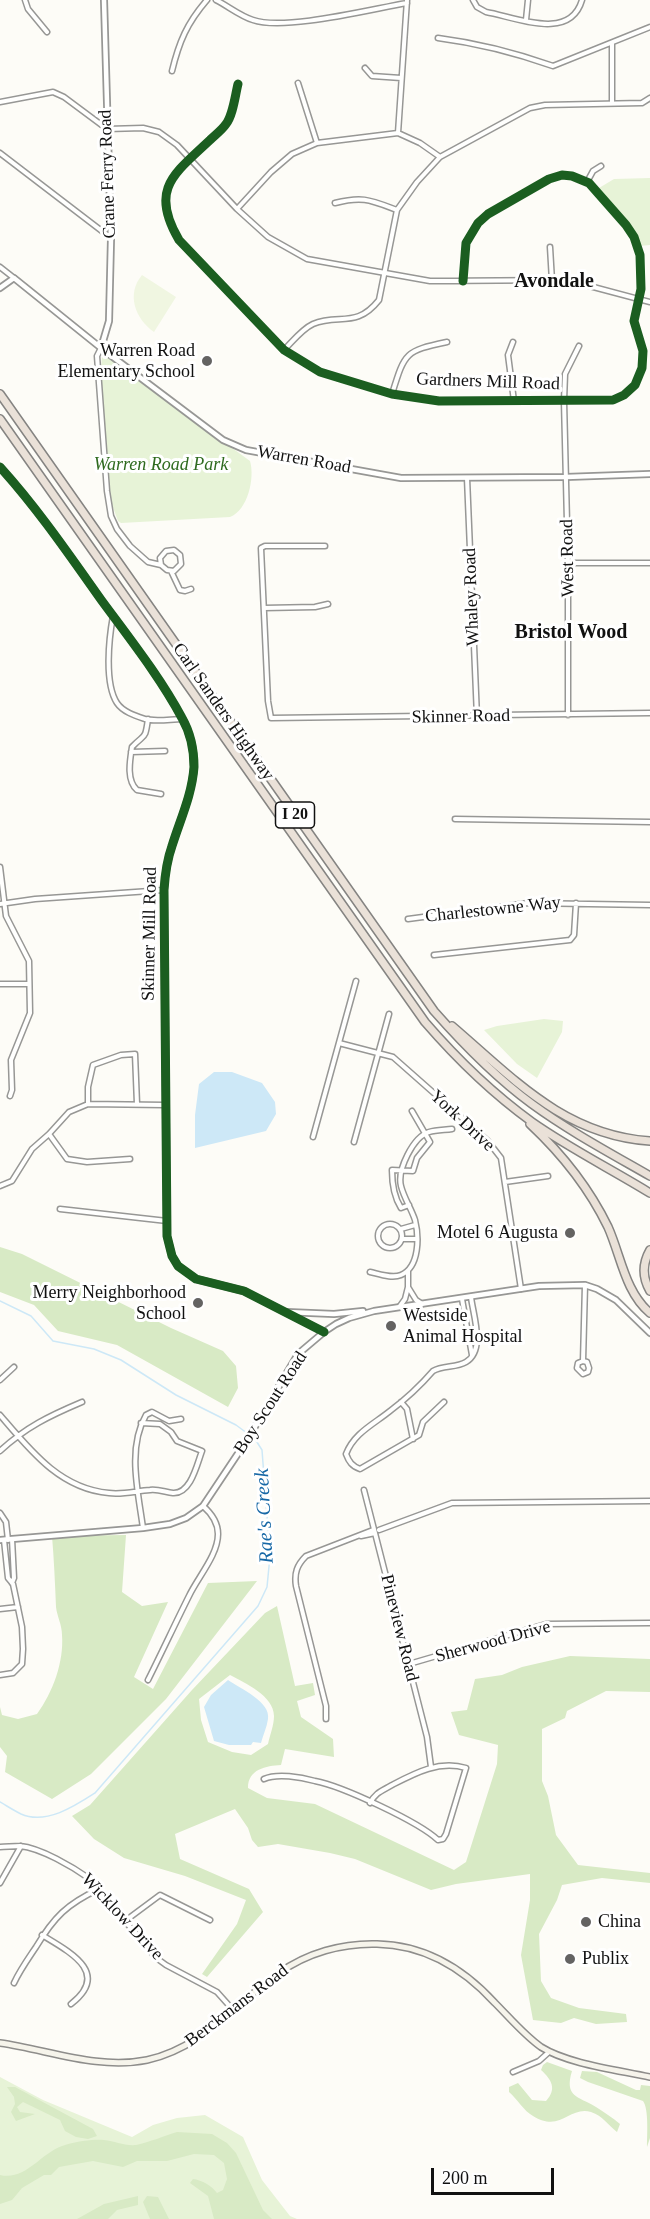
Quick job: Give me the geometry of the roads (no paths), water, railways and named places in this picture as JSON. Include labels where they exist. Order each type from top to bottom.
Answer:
[{"type":"highway","name":"Carl Sanders Highway","points":[[0,394],[435,1011],[470,1051],[525,1099],[650,1176]]},
{"type":"highway","name":"Carl Sanders Highway","points":[[0,418],[411,1004],[454,1054],[504,1100],[552,1135],[650,1193]]},
{"type":"highway","points":[[435,1011],[519,1084],[568,1118],[614,1137],[650,1142]]},
{"type":"highway","points":[[504,1100],[559,1154],[593,1201],[614,1241],[632,1292],[650,1313]]},
{"type":"highway","points":[[650,1250],[645,1262],[644,1275],[650,1291]]},
{"type":"main road","name":"Berckmans Road","points":[[0,2043],[105,2063],[130,2062],[160,2056],[183,2048],[208,2032],[279,1973],[313,1955],[355,1945],[397,1946],[426,1953],[464,1974],[483,1990],[525,2034],[550,2051],[563,2057],[650,2077]]},
{"type":"street","points":[[25,0],[28,9],[46,32]]},
{"type":"street","name":"Crane Ferry Road","points":[[101,348],[109,321],[111,239],[104,0]]},
{"type":"street","points":[[172,71],[180,39],[207,0]]},
{"type":"street","points":[[216,0],[254,21],[276,23],[297,22],[407,1],[398,133]]},
{"type":"street","points":[[473,0],[477,7],[486,12],[548,25],[569,20],[582,0]]},
{"type":"street","points":[[526,20],[528,0]]},
{"type":"street","points":[[438,39],[460,41],[521,55],[553,66],[650,27]]},
{"type":"street","points":[[612,43],[612,104]]},
{"type":"street","points":[[365,68],[372,76],[402,78]]},
{"type":"street","points":[[298,83],[317,143]]},
{"type":"street","name":"Gardners Mill Road","points":[[238,84],[228,123],[176,171],[168,184],[166,197],[169,223],[179,240],[284,350],[320,372],[392,394],[439,400],[613,400],[635,386],[642,368],[643,351],[634,321],[641,289],[640,255],[634,237],[626,225],[586,182]]},
{"type":"street","points":[[0,102],[53,92],[64,97],[106,129],[143,128],[159,132],[177,145],[237,209],[268,237],[307,259],[430,281],[567,280],[650,302]]},
{"type":"street","points":[[284,350],[305,329],[315,323],[350,319],[370,311],[379,300],[397,210],[417,182],[440,157],[530,108],[545,105],[642,104],[650,98]]},
{"type":"street","points":[[237,209],[271,172],[292,154],[317,143],[398,133],[420,143],[440,157]]},
{"type":"street","points":[[0,153],[111,239]]},
{"type":"street","points":[[463,281],[466,243],[478,224],[488,214],[549,179],[561,175],[572,176],[586,182],[593,171],[601,166]]},
{"type":"street","points":[[604,200],[610,196]]},
{"type":"street","points":[[335,203],[353,198],[368,199],[397,210]]},
{"type":"street","points":[[550,248],[552,281]]},
{"type":"street","name":"Warren Road","points":[[0,267],[101,348],[223,440],[246,450],[401,478],[650,474]]},
{"type":"street","points":[[0,288],[14,278]]},
{"type":"street","points":[[392,394],[404,360],[411,352],[447,342]]},
{"type":"street","points":[[513,342],[508,355],[514,401]]},
{"type":"street","name":"West Road","points":[[568,715],[568,563],[564,401],[565,374],[579,346]]},
{"type":"street","points":[[101,348],[98,356],[107,491],[111,516],[117,529],[130,546],[148,562],[161,565],[164,569],[171,571],[178,568],[181,558],[177,552],[171,550],[163,552],[160,558],[161,565]]},
{"type":"street","name":"Skinner Mill Road","points":[[0,467],[42,516],[113,616],[183,719],[191,742],[194,767],[185,808],[171,847],[164,890],[168,1246],[178,1266],[187,1273],[205,1282],[234,1287],[324,1332]]},
{"type":"street","name":"Whaley Road","points":[[467,478],[477,717]]},
{"type":"street","points":[[325,546],[266,546],[261,548],[264,608],[315,607],[328,604]]},
{"type":"street","points":[[568,563],[650,563]]},
{"type":"street","points":[[171,571],[180,590],[191,589]]},
{"type":"street","name":"Skinner Road","points":[[264,608],[268,701],[271,718],[650,713]]},
{"type":"street","points":[[113,616],[110,633],[110,679],[117,704],[124,711],[148,720],[183,719]]},
{"type":"street","points":[[148,720],[146,735],[142,741],[132,747],[130,762],[132,786],[137,790],[161,794]]},
{"type":"street","points":[[131,752],[165,751]]},
{"type":"street","points":[[455,819],[650,822]]},
{"type":"street","points":[[0,867],[3,904],[9,924],[27,953],[29,984],[30,1013],[11,1060],[12,1090],[10,1096]]},
{"type":"street","points":[[3,904],[34,899],[164,890]]},
{"type":"street","name":"Charlestowne Way","points":[[408,919],[528,903],[650,906]]},
{"type":"street","points":[[434,955],[570,940],[574,935],[576,903]]},
{"type":"street","points":[[313,1137],[356,981]]},
{"type":"street","points":[[0,984],[29,984]]},
{"type":"street","points":[[354,1142],[389,1014]]},
{"type":"street","name":"York Drive","points":[[339,1043],[393,1057],[487,1140],[501,1158],[521,1289]]},
{"type":"street","points":[[88,1104],[88,1087],[93,1065],[113,1057],[135,1054],[137,1104]]},
{"type":"street","points":[[0,1186],[12,1181],[24,1158],[69,1112],[88,1104],[165,1105]]},
{"type":"street","points":[[409,1205],[401,1208],[398,1204],[392,1170],[413,1171],[417,1158],[430,1142],[412,1111]]},
{"type":"street","points":[[370,1272],[391,1276],[402,1275],[408,1270],[413,1261],[417,1239],[416,1225],[400,1184],[402,1171],[410,1151],[421,1136],[452,1129]]},
{"type":"street","points":[[49,1134],[67,1159],[87,1162],[129,1159]]},
{"type":"street","points":[[506,1182],[548,1176]]},
{"type":"street","points":[[60,1209],[167,1221]]},
{"type":"street","points":[[385,1224],[395,1224],[400,1228],[402,1239],[399,1245],[390,1248],[383,1246],[378,1237],[385,1224]]},
{"type":"street","points":[[400,1228],[416,1225]]},
{"type":"street","points":[[402,1239],[417,1239]]},
{"type":"street","points":[[397,1308],[405,1299],[408,1270]]},
{"type":"street","name":"Boy Scout Road","points":[[6,1540],[143,1528],[170,1524],[186,1518],[203,1506],[247,1440],[298,1354],[324,1332],[349,1318],[374,1311],[570,1284],[597,1289],[616,1300],[650,1334]]},
{"type":"street","points":[[583,1361],[585,1285]]},
{"type":"street","points":[[408,1287],[416,1300],[424,1305]]},
{"type":"street","points":[[444,1401],[423,1422],[419,1435],[360,1469],[354,1467],[346,1454],[355,1439],[401,1402],[433,1371],[464,1363],[472,1355],[477,1343],[471,1297]]},
{"type":"street","points":[[462,1299],[472,1355]]},
{"type":"street","points":[[287,1312],[334,1314],[374,1311]]},
{"type":"street","points":[[0,1380],[14,1367]]},
{"type":"street","points":[[0,1451],[17,1435],[39,1421],[82,1402]]},
{"type":"street","points":[[401,1402],[407,1409],[413,1439]]},
{"type":"street","points":[[143,1528],[135,1443],[141,1423],[146,1415],[152,1412],[169,1420],[181,1419]]},
{"type":"street","points":[[0,1415],[35,1455],[64,1480],[78,1487],[111,1494],[162,1490],[174,1493],[181,1491],[188,1485],[202,1451],[177,1441],[171,1432],[160,1424],[141,1423]]},
{"type":"street","name":"Pineview Road","points":[[363,1490],[427,1737],[431,1767]]},
{"type":"street","points":[[326,1719],[326,1706],[296,1586],[295,1574],[306,1556],[452,1503],[650,1501]]},
{"type":"street","points":[[148,1680],[216,1546],[219,1531],[212,1515],[203,1506]]},
{"type":"street","points":[[0,1513],[6,1522],[8,1578],[12,1582],[18,1607],[23,1649],[22,1664],[13,1673],[0,1675]]},
{"type":"street","points":[[6,1540],[15,1578],[12,1582]]},
{"type":"street","points":[[0,1609],[18,1607]]},
{"type":"street","name":"Sherwood Drive","points":[[409,1664],[546,1624],[650,1623]]},
{"type":"street","points":[[264,1779],[272,1776],[315,1780],[370,1803],[432,1834],[438,1840],[446,1834],[466,1768],[431,1767],[414,1773],[375,1793],[370,1803]]},
{"type":"street","points":[[0,1883],[21,1846]]},
{"type":"street","name":"Wicklow Drive","points":[[0,1847],[21,1846],[79,1871],[99,1889],[155,1957],[217,1992],[234,2011]]},
{"type":"street","points":[[14,1983],[42,1935],[65,1908],[77,1899],[99,1889]]},
{"type":"street","points":[[125,1921],[160,1895],[210,1920]]},
{"type":"street","points":[[42,1935],[86,1968],[87,1986],[83,1995],[71,2004]]},
{"type":"street","points":[[513,2072],[539,2061],[550,2051]]},
{"type":"water","points":[[214,1072],[232,1072],[262,1083],[275,1102],[276,1114],[266,1131],[195,1148],[195,1115],[199,1084]]},
{"type":"water","points":[[228,1680],[254,1696],[265,1707],[268,1719],[261,1743],[229,1745],[214,1741],[204,1707],[211,1695]]},
{"type":"waterway","name":"Rae's Creek","points":[[0,1301],[31,1316],[53,1341],[94,1349],[121,1360],[176,1395],[236,1425],[255,1439],[262,1450],[270,1556],[267,1587],[258,1606],[95,1793],[60,1812],[40,1817],[21,1814],[0,1802]]},
{"type":"place","name":"Warren Road Elementary School","points":[[207,361]]},
{"type":"place","name":"Motel 6 Augusta","points":[[570,1233]]},
{"type":"place","name":"Merry Neighborhood School","points":[[198,1303]]},
{"type":"place","name":"Westside Animal Hospital","points":[[391,1326]]},
{"type":"place","name":"China","points":[[586,1922]]},
{"type":"place","name":"Publix","points":[[570,1959]]},
{"type":"district","name":"Avondale","points":[[554,282]]},
{"type":"district","name":"Bristol Wood","points":[[571,633]]},
{"type":"park label","name":"Warren Road Park","points":[[161,465]]}]
